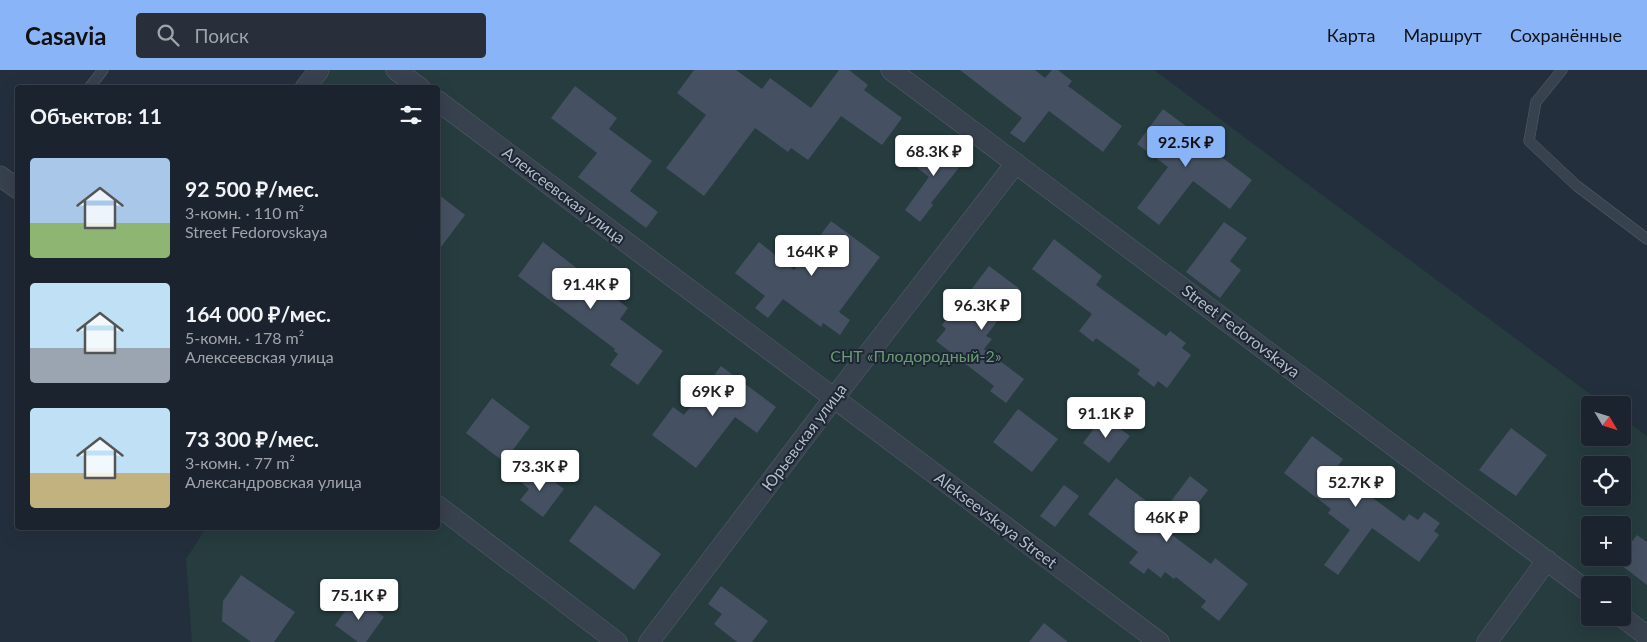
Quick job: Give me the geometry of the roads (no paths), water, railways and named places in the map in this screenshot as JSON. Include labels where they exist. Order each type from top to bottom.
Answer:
[{"type":"street","points":[[307,85],[319,70]]},
{"type":"street","points":[[396,70],[416,85]]},
{"type":"street","name":"Street Fedorovskaya","points":[[892,70],[1581,586]]},
{"type":"street","name":"Алексеевская улица","points":[[440,102],[834,398]]},
{"type":"street","name":"Юрьевская улица","points":[[649,642],[834,398],[1016,163]]},
{"type":"street","name":"Alekseevskaya Street","points":[[834,398],[1159,642]]},
{"type":"street","points":[[440,508],[617,642]]},
{"type":"street","points":[[1488,642],[1547,560]]},
{"type":"street","points":[[1631,624],[1647,636]]},
{"type":"lane","points":[[91,85],[103,70]]},
{"type":"lane","points":[[1562,70],[1536,102],[1529,141],[1576,186],[1647,239]]},
{"type":"park label","name":"СНТ «Плодородный-2»","points":[[916,356]]}]
